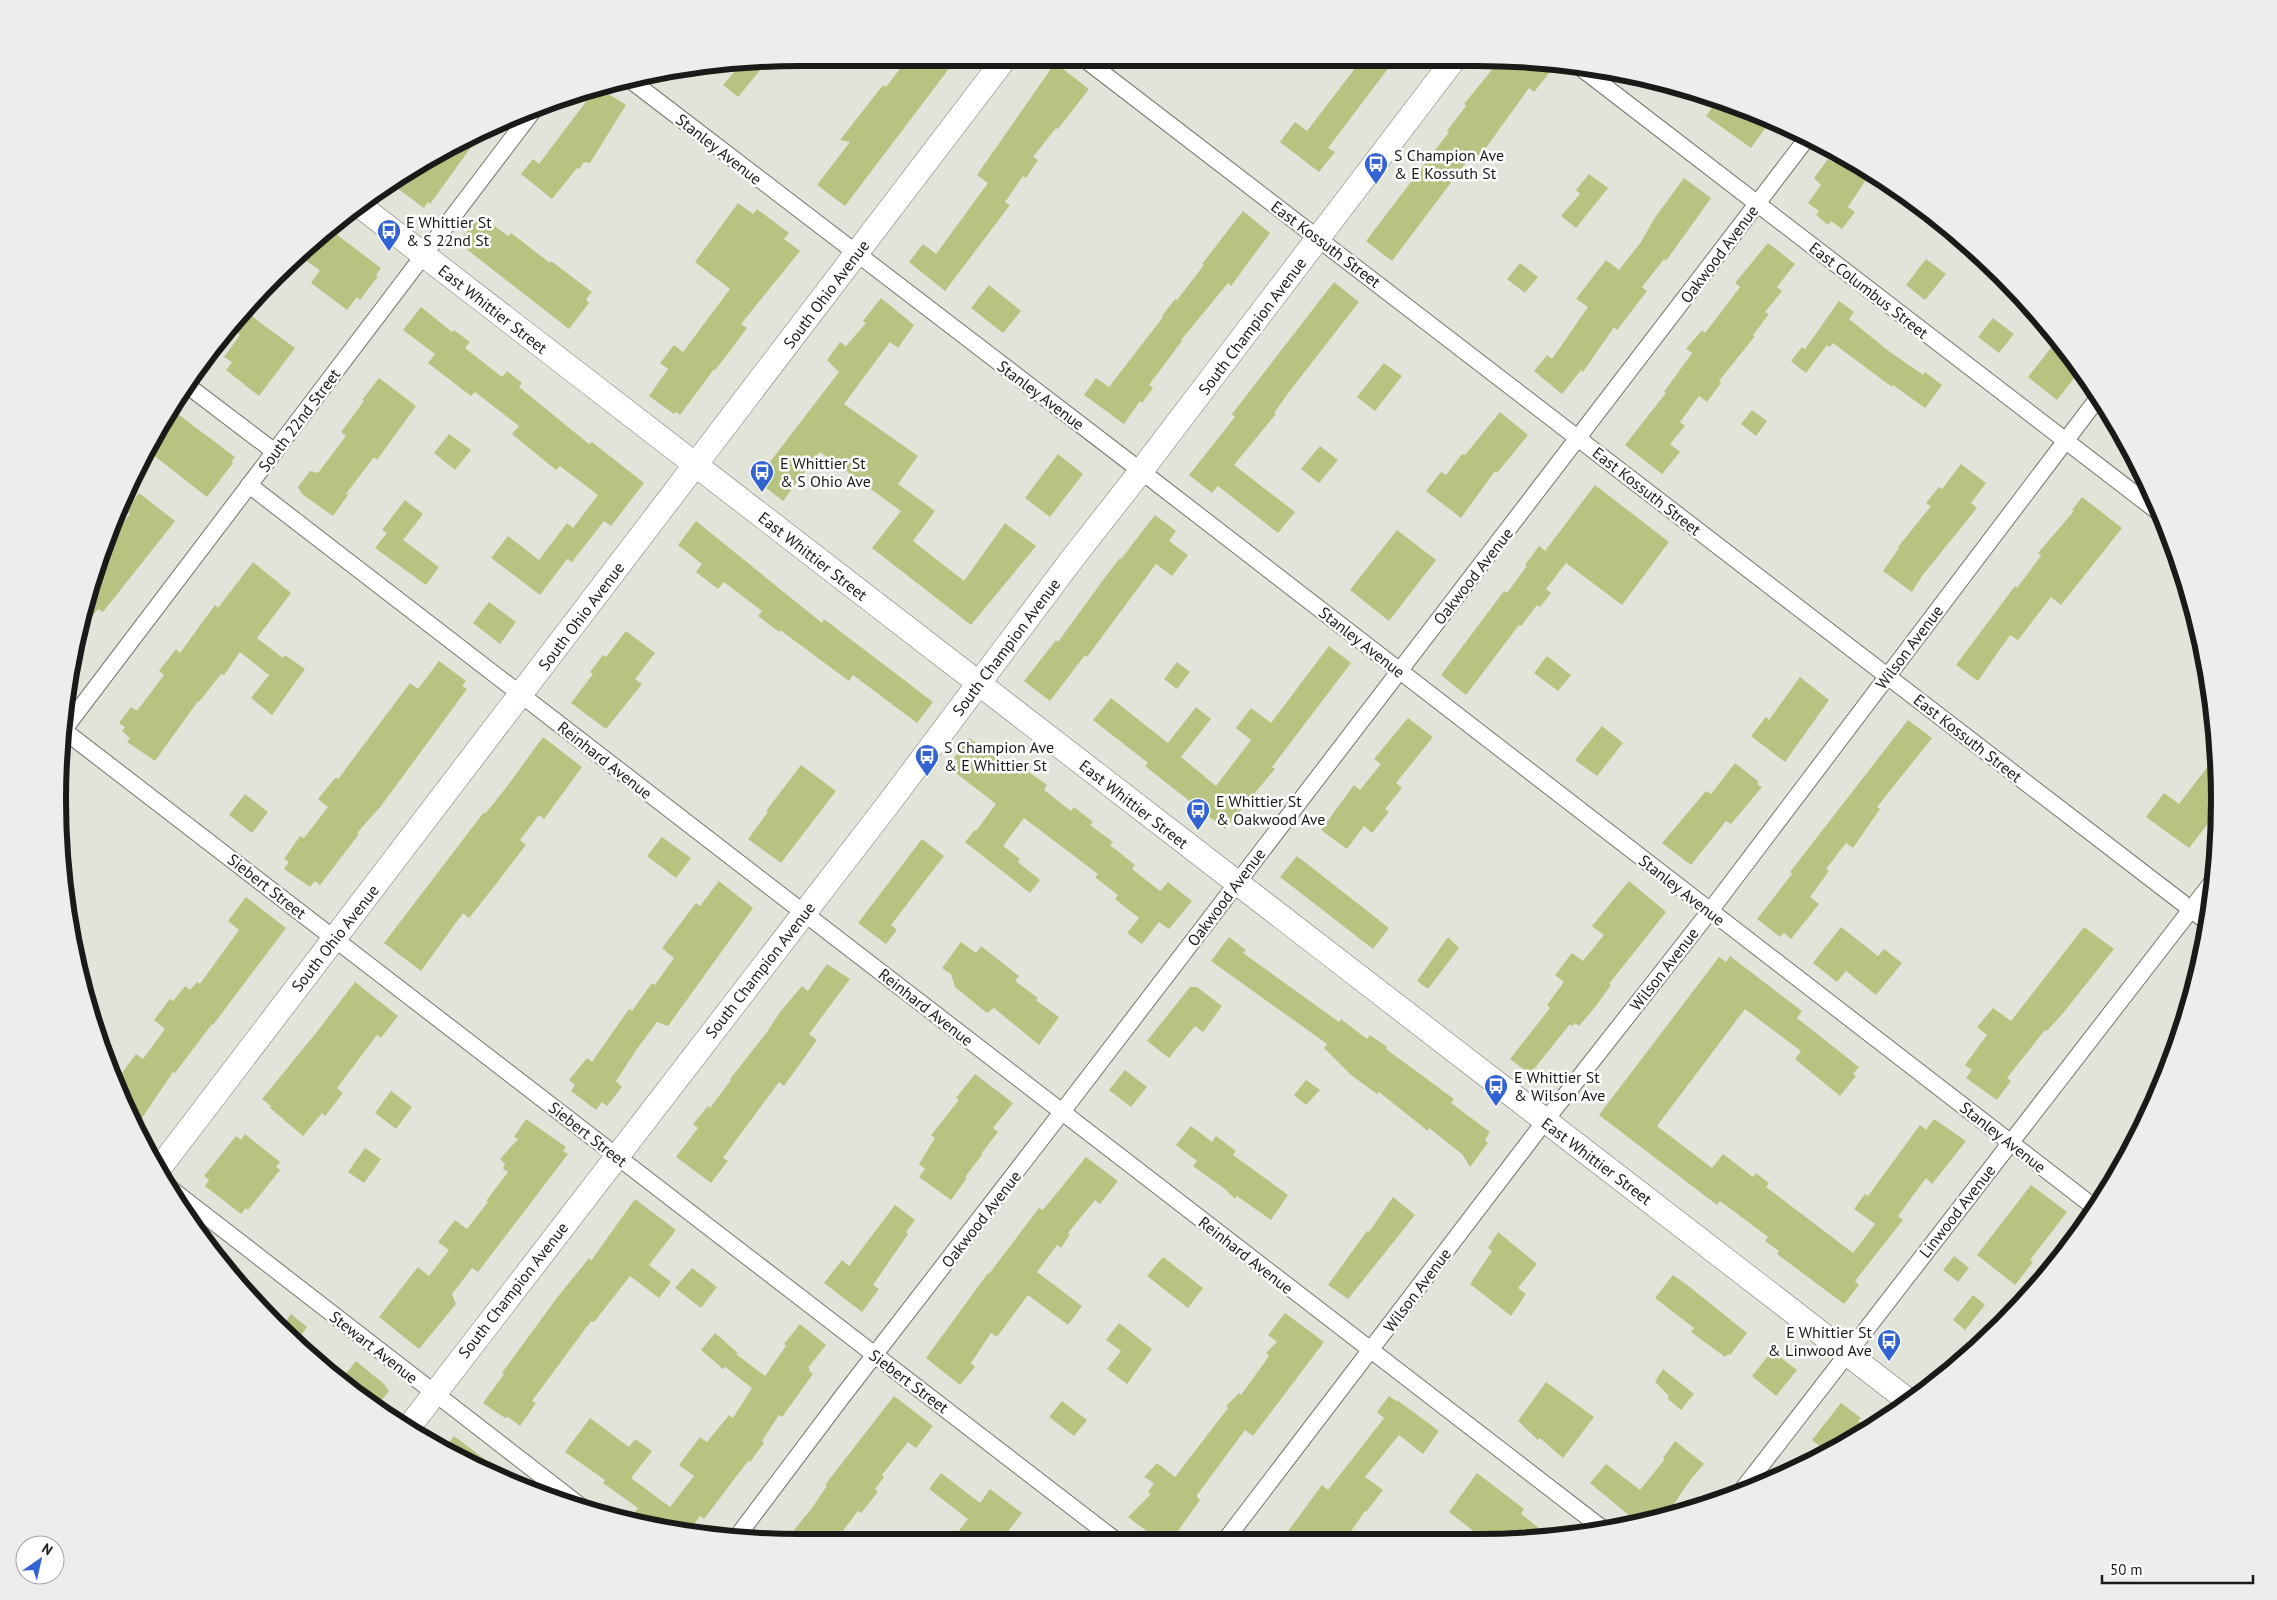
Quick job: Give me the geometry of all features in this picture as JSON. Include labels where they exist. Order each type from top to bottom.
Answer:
[{"type":"street","name":"South Ohio Avenue","points":[[163,1163],[522,695],[999,66]]},
{"type":"street","name":"East Kossuth Street","points":[[1094,66],[2201,917]]},
{"type":"street","name":"South Champion Avenue","points":[[412,1422],[804,913],[1449,66]]},
{"type":"street","name":"East Columbus Street","points":[[1592,76],[2148,504]]},
{"type":"street","name":"Stanley Avenue","points":[[637,85],[1141,471],[2090,1204]]},
{"type":"street","name":"South 22nd Street","points":[[72,717],[527,119]]},
{"type":"street","name":"Oakwood Avenue","points":[[741,1531],[1579,439],[1804,143]]},
{"type":"street","name":"East Whittier Street","points":[[365,209],[1903,1397]]},
{"type":"street","points":[[192,389],[275,452]]},
{"type":"street","name":"Wilson Avenue","points":[[1230,1534],[1545,1121],[1710,911],[2094,403]]},
{"type":"street","name":"Reinhard Avenue","points":[[249,485],[1596,1524]]},
{"type":"street","name":"Siebert Street","points":[[70,736],[1107,1534]]},
{"type":"street","name":"Linwood Avenue","points":[[1747,1482],[2204,891]]},
{"type":"street","name":"Stewart Avenue","points":[[184,1198],[433,1394],[567,1496]]},
{"type":"building","points":[[902,66],[951,66],[845,206],[817,185],[850,142],[840,140],[883,85],[886,87]]},
{"type":"building","points":[[1053,66],[1059,66],[1089,89],[1033,157],[1038,160],[1026,178],[1023,176],[1005,202],[1010,205],[945,291],[909,262],[923,244],[936,254],[988,183],[977,175]]},
{"type":"building","points":[[1357,66],[1390,66],[1328,148],[1335,152],[1319,172],[1280,142],[1295,122],[1307,131]]},
{"type":"building","points":[[1494,67],[1525,68],[1550,72],[1534,92],[1529,88],[1480,156],[1474,152],[1392,261],[1366,241],[1449,132],[1447,131],[1466,106],[1464,104]]},
{"type":"building","points":[[762,68],[738,97],[723,85],[736,70]]},
{"type":"building","points":[[606,92],[626,105],[590,163],[584,162],[579,169],[577,168],[552,199],[521,174],[533,159],[539,164],[589,97]]},
{"type":"building","points":[[1714,105],[1758,122],[1766,127],[1751,148],[1706,116]]},
{"type":"building","points":[[475,142],[430,204],[428,202],[424,208],[396,187]]},
{"type":"building","points":[[1828,159],[1834,163],[1836,160],[1867,179],[1848,207],[1855,212],[1842,229],[1831,221],[1828,225],[1816,215],[1819,211],[1808,203],[1821,185],[1814,178]]},
{"type":"building","points":[[1589,174],[1608,188],[1576,228],[1561,216],[1580,194],[1576,190]]},
{"type":"building","points":[[1684,178],[1711,198],[1666,261],[1664,259],[1642,287],[1647,291],[1617,330],[1614,327],[1583,372],[1581,370],[1562,394],[1534,371],[1547,355],[1552,359],[1588,307],[1576,299],[1606,260],[1619,270],[1641,242],[1654,219]]},
{"type":"building","points":[[738,203],[753,214],[757,209],[789,233],[784,239],[800,251],[741,324],[747,328],[730,351],[714,369],[680,415],[676,412],[674,414],[649,396],[668,369],[660,363],[674,345],[683,352],[730,289],[695,262]]},
{"type":"building","points":[[1243,211],[1270,233],[1231,286],[1228,283],[1181,340],[1149,385],[1153,388],[1142,403],[1140,401],[1124,424],[1084,395],[1096,378],[1109,387],[1175,299],[1177,300],[1204,265],[1202,264]]},
{"type":"building","points":[[480,215],[508,236],[511,233],[592,292],[586,299],[589,303],[569,329],[465,248],[469,243],[462,238]]},
{"type":"building","points":[[335,233],[381,268],[376,275],[378,276],[360,300],[357,297],[347,310],[311,283],[320,270],[304,259]]},
{"type":"building","points":[[1768,243],[1795,264],[1777,287],[1782,291],[1765,312],[1769,314],[1753,335],[1755,336],[1719,381],[1721,383],[1707,402],[1699,396],[1680,422],[1685,426],[1670,444],[1680,452],[1662,474],[1625,445],[1666,393],[1664,392],[1692,353],[1686,349],[1702,330],[1705,333],[1740,287],[1735,283]]},
{"type":"building","points":[[1926,259],[1946,274],[1925,300],[1906,285]]},
{"type":"building","points":[[1520,263],[1538,277],[1525,293],[1507,279]]},
{"type":"building","points":[[1334,282],[1359,302],[1292,388],[1274,413],[1276,414],[1234,465],[1295,512],[1278,533],[1218,486],[1212,493],[1189,475],[1235,417],[1232,414]]},
{"type":"building","points":[[989,285],[1021,311],[1003,333],[971,308]]},
{"type":"building","points":[[881,298],[914,325],[898,348],[890,342],[844,404],[918,456],[898,484],[935,511],[913,541],[964,581],[1005,523],[1036,546],[971,625],[872,548],[901,511],[820,452],[783,501],[756,480],[839,372],[827,360],[840,342],[846,346],[866,323],[863,321]]},
{"type":"building","points":[[1839,301],[1854,312],[1849,319],[1890,352],[1923,375],[1925,372],[1942,385],[1925,408],[1893,385],[1892,387],[1833,343],[1830,347],[1827,345],[1806,373],[1791,361],[1802,347],[1805,349]]},
{"type":"building","points":[[421,307],[452,332],[454,330],[470,342],[465,348],[502,377],[507,371],[522,383],[519,387],[589,444],[592,442],[644,483],[611,526],[604,521],[572,562],[567,559],[540,595],[491,558],[508,536],[539,560],[567,523],[573,528],[598,495],[560,466],[556,470],[512,434],[519,426],[475,392],[471,396],[428,363],[435,354],[403,330]]},
{"type":"building","points":[[249,315],[295,348],[259,396],[226,370],[232,362],[224,357],[240,335],[235,332]]},
{"type":"building","points":[[1993,318],[2014,334],[1999,353],[1978,337]]},
{"type":"building","points":[[2053,345],[2076,376],[2057,400],[2028,377]]},
{"type":"building","points":[[1384,363],[1402,376],[1375,411],[1357,397]]},
{"type":"building","points":[[379,378],[416,406],[377,460],[374,457],[346,494],[348,495],[333,516],[302,494],[298,487],[310,471],[318,473],[346,436],[341,432]]},
{"type":"building","points":[[1752,410],[1767,421],[1756,436],[1741,424]]},
{"type":"building","points":[[1500,412],[1528,435],[1497,473],[1495,471],[1461,518],[1426,491],[1441,472],[1446,475],[1462,454],[1465,455]]},
{"type":"building","points":[[177,413],[235,457],[231,462],[233,463],[207,497],[153,455]]},
{"type":"building","points":[[449,434],[471,450],[455,470],[434,453]]},
{"type":"building","points":[[1320,446],[1338,460],[1319,483],[1301,469]]},
{"type":"building","points":[[1058,454],[1083,474],[1050,517],[1025,498]]},
{"type":"building","points":[[1961,464],[1986,483],[1971,503],[1977,508],[1922,576],[1912,592],[1883,571],[1898,547],[1931,506],[1926,503],[1939,487],[1942,489]]},
{"type":"building","points":[[1595,485],[1669,542],[1622,605],[1566,563],[1546,589],[1551,593],[1540,607],[1537,605],[1521,626],[1519,625],[1466,695],[1441,675],[1504,591],[1507,593],[1539,546],[1545,551]]},
{"type":"building","points":[[139,493],[175,521],[103,612],[98,609],[88,621],[105,564],[112,546],[116,541],[114,540],[118,530],[130,514],[126,511]]},
{"type":"building","points":[[2082,497],[2122,528],[2061,605],[2051,597],[2018,640],[2010,635],[1978,681],[1956,665],[2015,586],[2017,588],[2041,556],[2038,553],[2074,511],[2072,510]]},
{"type":"building","points":[[405,500],[423,514],[403,540],[439,567],[426,585],[375,548],[387,533],[382,530]]},
{"type":"building","points":[[1155,515],[1176,531],[1169,541],[1188,555],[1172,576],[1156,564],[1087,657],[1085,655],[1050,701],[1024,681],[1056,640],[1058,642],[1106,576]]},
{"type":"building","points":[[696,521],[822,623],[824,619],[933,702],[917,723],[853,675],[849,681],[780,630],[779,632],[758,616],[762,611],[724,582],[718,589],[696,572],[702,564],[678,545]]},
{"type":"building","points":[[1397,530],[1436,560],[1389,621],[1350,590]]},
{"type":"building","points":[[253,562],[291,593],[257,638],[283,658],[285,655],[305,669],[272,715],[251,698],[269,675],[240,652],[224,675],[221,674],[198,701],[155,761],[127,742],[130,738],[122,731],[125,727],[119,723],[131,707],[137,711],[164,675],[159,671],[176,649],[180,653],[215,605],[218,608]]},
{"type":"building","points":[[489,602],[516,622],[500,644],[473,623]]},
{"type":"building","points":[[626,631],[655,653],[635,679],[642,684],[606,729],[571,703],[593,674],[590,672],[603,655],[606,657]]},
{"type":"building","points":[[1329,646],[1351,663],[1272,767],[1275,769],[1225,829],[1145,766],[1148,763],[1093,720],[1111,698],[1168,743],[1196,707],[1211,719],[1181,757],[1216,786],[1251,740],[1236,728],[1251,708],[1271,723]]},
{"type":"building","points":[[1547,656],[1571,675],[1558,691],[1534,673]]},
{"type":"building","points":[[439,661],[466,681],[462,686],[467,689],[381,806],[357,833],[359,834],[320,885],[315,881],[310,887],[284,869],[289,862],[284,859],[300,836],[304,838],[328,807],[318,799],[336,777],[338,779],[410,683],[418,689]]},
{"type":"building","points":[[1177,662],[1190,672],[1177,689],[1164,679]]},
{"type":"building","points":[[1800,677],[1829,700],[1785,762],[1751,736],[1766,717],[1769,720]]},
{"type":"building","points":[[1408,718],[1433,737],[1396,783],[1402,788],[1385,809],[1389,812],[1372,833],[1364,826],[1347,849],[1321,830],[1354,785],[1360,790],[1381,764],[1374,759]]},
{"type":"building","points":[[1908,720],[1932,738],[1877,807],[1880,809],[1853,848],[1846,843],[1826,869],[1829,871],[1810,897],[1819,904],[1791,939],[1784,933],[1780,937],[1757,919],[1792,874],[1790,872]]},
{"type":"building","points":[[1602,726],[1623,743],[1597,776],[1575,760]]},
{"type":"building","points":[[543,737],[582,767],[544,819],[539,815],[520,840],[526,845],[489,893],[469,918],[463,913],[421,971],[384,943],[484,812],[485,814],[505,789]]},
{"type":"building","points":[[969,738],[1018,773],[1022,767],[1047,785],[1044,790],[1071,811],[1074,807],[1093,822],[1090,825],[1113,842],[1110,845],[1135,865],[1132,869],[1160,891],[1168,882],[1192,901],[1169,929],[1159,922],[1142,944],[1127,933],[1139,918],[1115,899],[1118,895],[1095,877],[1098,874],[1024,818],[1003,846],[1020,859],[1018,862],[1040,880],[1030,893],[965,842],[976,831],[996,804],[952,770],[958,761],[954,758]]},
{"type":"building","points":[[1735,763],[1759,782],[1757,784],[1762,787],[1731,824],[1726,821],[1691,865],[1662,843],[1706,791],[1711,794]]},
{"type":"building","points":[[2210,764],[2210,821],[2189,848],[2146,817],[2164,793],[2179,804]]},
{"type":"building","points":[[801,765],[836,791],[781,863],[748,839],[768,812],[766,811]]},
{"type":"building","points":[[245,794],[268,812],[252,833],[229,815]]},
{"type":"building","points":[[662,837],[691,858],[676,878],[647,856]]},
{"type":"building","points":[[922,839],[944,856],[891,925],[897,930],[886,944],[858,923]]},
{"type":"building","points":[[1297,856],[1389,928],[1373,949],[1280,877]]},
{"type":"building","points":[[719,881],[753,908],[668,1026],[657,1022],[637,1049],[616,1081],[622,1087],[607,1106],[602,1102],[596,1110],[571,1091],[575,1085],[569,1080],[587,1058],[592,1062],[629,1009],[632,1011],[652,983],[655,985],[674,958],[662,948],[696,903],[700,906]]},
{"type":"building","points":[[1629,881],[1666,912],[1609,984],[1611,985],[1596,1006],[1579,1026],[1575,1023],[1572,1026],[1570,1024],[1530,1074],[1510,1059],[1550,1008],[1547,1005],[1564,982],[1555,975],[1572,953],[1583,961],[1604,935],[1592,926]]},
{"type":"building","points":[[246,897],[286,928],[213,1025],[175,1073],[173,1072],[140,1121],[120,1076],[136,1054],[143,1059],[165,1029],[154,1020],[170,999],[173,1001],[185,986],[190,990],[197,982],[200,984],[239,930],[228,921]]},
{"type":"building","points":[[1841,927],[1878,956],[1884,949],[1902,963],[1876,995],[1846,971],[1837,982],[1813,963]]},
{"type":"building","points":[[2084,927],[2114,949],[2064,1012],[2047,1031],[2045,1030],[2007,1078],[2011,1081],[1997,1100],[1966,1078],[1972,1070],[1965,1065],[1987,1035],[1977,1027],[1993,1008],[2011,1021]]},
{"type":"building","points":[[1229,937],[1246,950],[1243,953],[1339,1022],[1341,1019],[1367,1039],[1370,1035],[1387,1047],[1386,1049],[1454,1099],[1451,1103],[1490,1132],[1485,1140],[1488,1143],[1470,1167],[1462,1154],[1429,1128],[1428,1131],[1379,1092],[1377,1094],[1351,1075],[1324,1048],[1327,1044],[1211,961]]},
{"type":"building","points":[[1448,937],[1459,948],[1428,989],[1417,981]]},
{"type":"building","points":[[961,942],[976,953],[981,946],[1019,976],[1015,981],[1059,1017],[1039,1045],[994,1008],[987,1013],[955,987],[951,974],[942,968]]},
{"type":"building","points":[[1730,956],[1802,1011],[1797,1018],[1859,1067],[1853,1074],[1856,1076],[1840,1096],[1795,1059],[1801,1051],[1745,1009],[1657,1126],[1712,1168],[1723,1154],[1753,1177],[1756,1173],[1769,1183],[1766,1187],[1853,1253],[1875,1224],[1854,1209],[1865,1194],[1868,1196],[1920,1125],[1926,1130],[1934,1119],[1966,1141],[1932,1184],[1926,1178],[1898,1216],[1903,1220],[1855,1281],[1859,1285],[1844,1304],[1777,1254],[1779,1251],[1765,1241],[1768,1237],[1759,1230],[1720,1201],[1717,1205],[1599,1115],[1719,957],[1726,962]]},
{"type":"building","points":[[827,964],[850,979],[809,1034],[817,1040],[784,1086],[779,1082],[723,1158],[728,1161],[711,1183],[676,1157],[698,1128],[693,1124],[708,1106],[710,1108],[780,1012],[802,986],[808,991]]},
{"type":"building","points":[[355,982],[398,1016],[381,1038],[377,1035],[337,1088],[343,1093],[325,1116],[322,1113],[303,1136],[262,1099]]},
{"type":"building","points":[[1190,987],[1197,987],[1222,1006],[1203,1032],[1195,1026],[1169,1058],[1147,1041]]},
{"type":"building","points":[[1125,1070],[1147,1087],[1131,1107],[1109,1090]]},
{"type":"building","points":[[975,1074],[1013,1103],[993,1128],[998,1132],[965,1177],[967,1178],[951,1200],[919,1177],[925,1169],[919,1164],[935,1138],[931,1135],[959,1100],[956,1098]]},
{"type":"building","points":[[1306,1080],[1320,1090],[1306,1105],[1294,1095]]},
{"type":"building","points":[[391,1091],[412,1107],[396,1129],[375,1113]]},
{"type":"building","points":[[526,1119],[566,1147],[563,1151],[568,1154],[478,1272],[472,1268],[452,1294],[456,1304],[419,1349],[379,1317],[418,1267],[429,1276],[449,1250],[438,1242],[455,1220],[467,1229],[488,1202],[486,1201],[508,1172],[503,1169],[505,1164],[500,1159],[518,1139],[514,1137]]},
{"type":"building","points":[[1191,1126],[1212,1142],[1216,1136],[1236,1151],[1233,1155],[1288,1195],[1271,1220],[1237,1196],[1235,1199],[1225,1189],[1193,1166],[1197,1161],[1176,1145]]},
{"type":"building","points":[[245,1134],[280,1162],[276,1167],[280,1170],[248,1210],[246,1208],[241,1214],[205,1186],[209,1180],[204,1176],[236,1136],[241,1140]]},
{"type":"building","points":[[365,1148],[381,1159],[364,1183],[348,1172]]},
{"type":"building","points":[[1086,1157],[1118,1181],[1100,1204],[1095,1200],[1068,1233],[1070,1234],[1061,1248],[1057,1245],[1037,1272],[1082,1306],[1068,1325],[1028,1295],[997,1337],[991,1333],[971,1363],[975,1367],[960,1385],[926,1358],[988,1273],[1039,1208],[1043,1210]]},
{"type":"building","points":[[2031,1185],[2067,1212],[2030,1260],[2033,1262],[2015,1285],[1977,1255]]},
{"type":"building","points":[[1393,1197],[1415,1215],[1348,1299],[1328,1285]]},
{"type":"building","points":[[635,1199],[676,1230],[649,1265],[671,1282],[659,1298],[630,1276],[594,1322],[591,1321],[532,1401],[536,1403],[520,1426],[508,1417],[505,1418],[483,1403],[504,1374],[502,1373],[556,1299],[589,1258],[591,1261]]},
{"type":"building","points":[[895,1205],[915,1220],[906,1232],[908,1234],[873,1285],[879,1289],[862,1312],[824,1283],[842,1260],[849,1266]]},
{"type":"building","points":[[1498,1232],[1537,1264],[1518,1288],[1526,1294],[1511,1316],[1470,1284],[1492,1251],[1488,1248]]},
{"type":"building","points":[[1954,1256],[1969,1268],[1958,1282],[1943,1270]]},
{"type":"building","points":[[1163,1257],[1203,1288],[1188,1308],[1147,1276]]},
{"type":"building","points":[[692,1268],[717,1287],[701,1308],[675,1288]]},
{"type":"building","points":[[1673,1275],[1747,1333],[1730,1355],[1728,1354],[1725,1357],[1691,1332],[1694,1328],[1655,1298]]},
{"type":"building","points":[[1973,1295],[1985,1305],[1965,1330],[1953,1320]]},
{"type":"building","points":[[1285,1313],[1324,1342],[1253,1436],[1245,1430],[1197,1495],[1200,1500],[1176,1534],[1150,1534],[1128,1517],[1151,1494],[1148,1492],[1154,1483],[1144,1477],[1157,1463],[1175,1477],[1228,1408],[1226,1406],[1239,1393],[1241,1395],[1269,1356],[1266,1353],[1277,1342],[1268,1335]]},
{"type":"building","points":[[291,1314],[307,1327],[300,1337],[285,1323]]},
{"type":"building","points":[[1119,1323],[1152,1349],[1127,1384],[1107,1369],[1121,1351],[1106,1340]]},
{"type":"building","points":[[800,1324],[826,1345],[808,1368],[813,1374],[782,1417],[779,1415],[762,1441],[764,1443],[704,1519],[700,1516],[693,1525],[640,1516],[635,1512],[638,1508],[603,1483],[605,1480],[565,1452],[590,1418],[629,1447],[635,1439],[652,1451],[631,1478],[670,1507],[694,1476],[679,1465],[700,1437],[707,1442],[729,1415],[733,1418],[752,1388],[725,1367],[723,1369],[701,1350],[715,1333],[738,1353],[736,1354],[765,1376],[786,1346],[784,1344]]},
{"type":"building","points":[[1772,1351],[1797,1370],[1776,1396],[1752,1376]]},
{"type":"building","points":[[356,1361],[384,1384],[389,1391],[380,1402],[345,1375]]},
{"type":"building","points":[[1663,1369],[1694,1394],[1681,1410],[1667,1398],[1669,1396],[1655,1382]]},
{"type":"building","points":[[1546,1382],[1594,1417],[1563,1458],[1540,1438],[1538,1440],[1518,1421]]},
{"type":"building","points":[[894,1396],[933,1426],[916,1448],[908,1442],[882,1475],[884,1477],[875,1489],[878,1492],[861,1513],[858,1511],[841,1534],[791,1534],[812,1508],[827,1486],[825,1485]]},
{"type":"building","points":[[1389,1396],[1439,1431],[1423,1454],[1399,1435],[1365,1477],[1383,1490],[1349,1534],[1286,1534],[1322,1485],[1328,1490],[1384,1418],[1377,1412]]},
{"type":"building","points":[[1062,1401],[1087,1420],[1074,1436],[1049,1417]]},
{"type":"building","points":[[1841,1403],[1861,1418],[1858,1421],[1862,1424],[1821,1447],[1812,1440]]},
{"type":"building","points":[[454,1436],[491,1464],[475,1458],[448,1443]]},
{"type":"building","points":[[1675,1441],[1704,1464],[1671,1508],[1631,1517],[1590,1483],[1606,1464],[1640,1490],[1665,1459],[1663,1458]]},
{"type":"building","points":[[941,1473],[980,1503],[990,1489],[1022,1513],[1006,1534],[957,1534],[968,1519],[929,1489]]},
{"type":"building","points":[[1477,1473],[1524,1509],[1521,1514],[1542,1530],[1477,1534],[1449,1512]]},
{"type":"place","name":"S Champion Ave & E Kossuth St","points":[[1376,185]]},
{"type":"place","name":"E Whittier St & S 22nd St","points":[[389,252]]},
{"type":"place","name":"E Whittier St & S Ohio Ave","points":[[762,493]]},
{"type":"place","name":"S Champion Ave & E Whittier St","points":[[927,777]]},
{"type":"place","name":"E Whittier St & Oakwood Ave","points":[[1198,831]]},
{"type":"place","name":"E Whittier St & Wilson Ave","points":[[1496,1107]]},
{"type":"place","name":"E Whittier St & Linwood Ave","points":[[1889,1362]]}]
